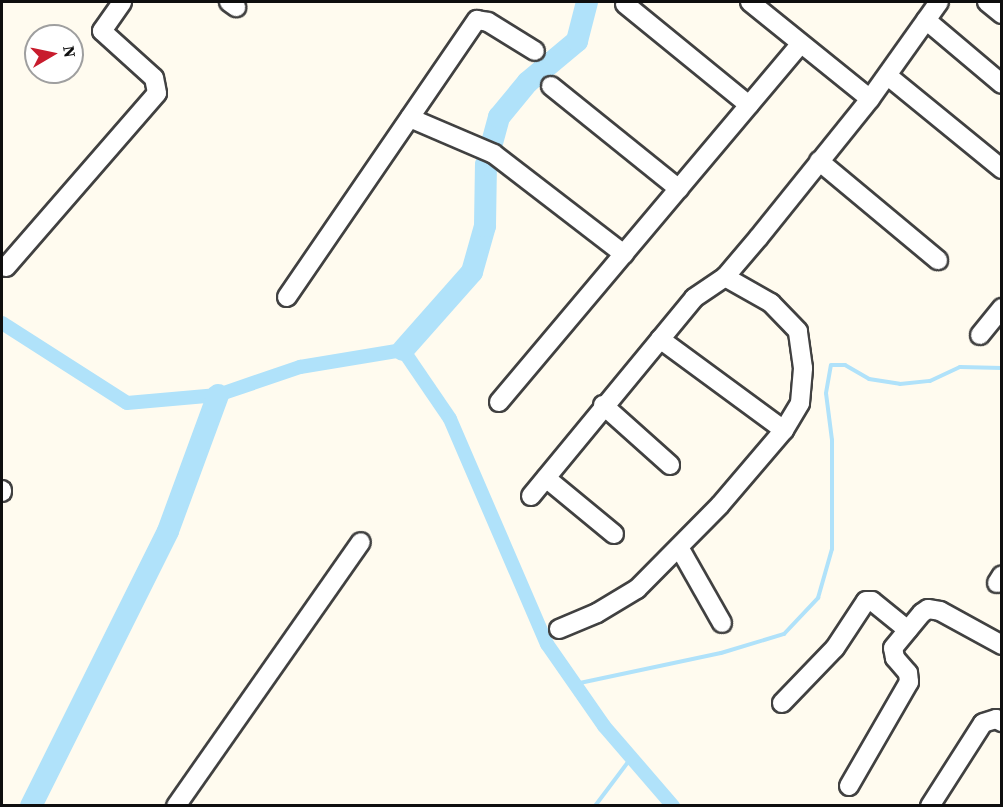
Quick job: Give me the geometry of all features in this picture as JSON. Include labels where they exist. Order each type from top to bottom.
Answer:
[{"type":"street","points":[[6,267],[157,93],[154,78],[102,31],[122,2]]},
{"type":"street","points":[[750,2],[870,99]]},
{"type":"street","points":[[531,496],[603,405],[694,298],[725,277],[888,76],[939,2]]},
{"type":"street","points":[[987,2],[1002,14]]},
{"type":"street","points":[[625,4],[749,105]]},
{"type":"street","points":[[287,297],[477,20],[488,22],[535,51]]},
{"type":"street","points":[[926,20],[1002,84]]},
{"type":"street","points":[[499,402],[800,44]]},
{"type":"street","points":[[888,76],[1002,169]]},
{"type":"street","points":[[551,86],[679,189]]},
{"type":"street","points":[[410,118],[494,154],[624,254]]},
{"type":"street","points":[[819,161],[938,260]]},
{"type":"street","points":[[559,629],[597,613],[637,589],[680,549],[784,430],[800,403],[803,368],[798,331],[771,303],[725,277]]},
{"type":"street","points":[[980,335],[1002,308]]},
{"type":"street","points":[[660,339],[784,430]]},
{"type":"street","points":[[603,405],[670,465]]},
{"type":"street","points":[[546,478],[614,534]]},
{"type":"street","points":[[176,806],[361,542]]},
{"type":"street","points":[[680,549],[722,623]]},
{"type":"street","points":[[782,703],[835,648],[866,601],[872,601],[908,630]]},
{"type":"street","points":[[849,786],[909,682],[908,673],[893,653],[922,613],[934,609],[1002,645]]},
{"type":"street","points":[[930,806],[983,723],[996,719],[1002,722]]},
{"type":"waterway","points":[[403,350],[472,272],[485,226],[486,165],[499,117],[528,82],[577,41],[587,2]]},
{"type":"waterway","points":[[2,323],[127,403],[218,395],[300,367],[403,350],[450,419],[547,644],[604,726],[673,806]]},
{"type":"waterway","points":[[575,684],[721,653],[784,634],[818,598],[832,549],[832,440],[826,393],[831,365],[845,365],[869,379],[900,384],[930,381],[960,367],[1002,368]]},
{"type":"waterway","points":[[31,806],[168,531],[218,395]]},
{"type":"waterway","points":[[595,806],[631,758]]}]
